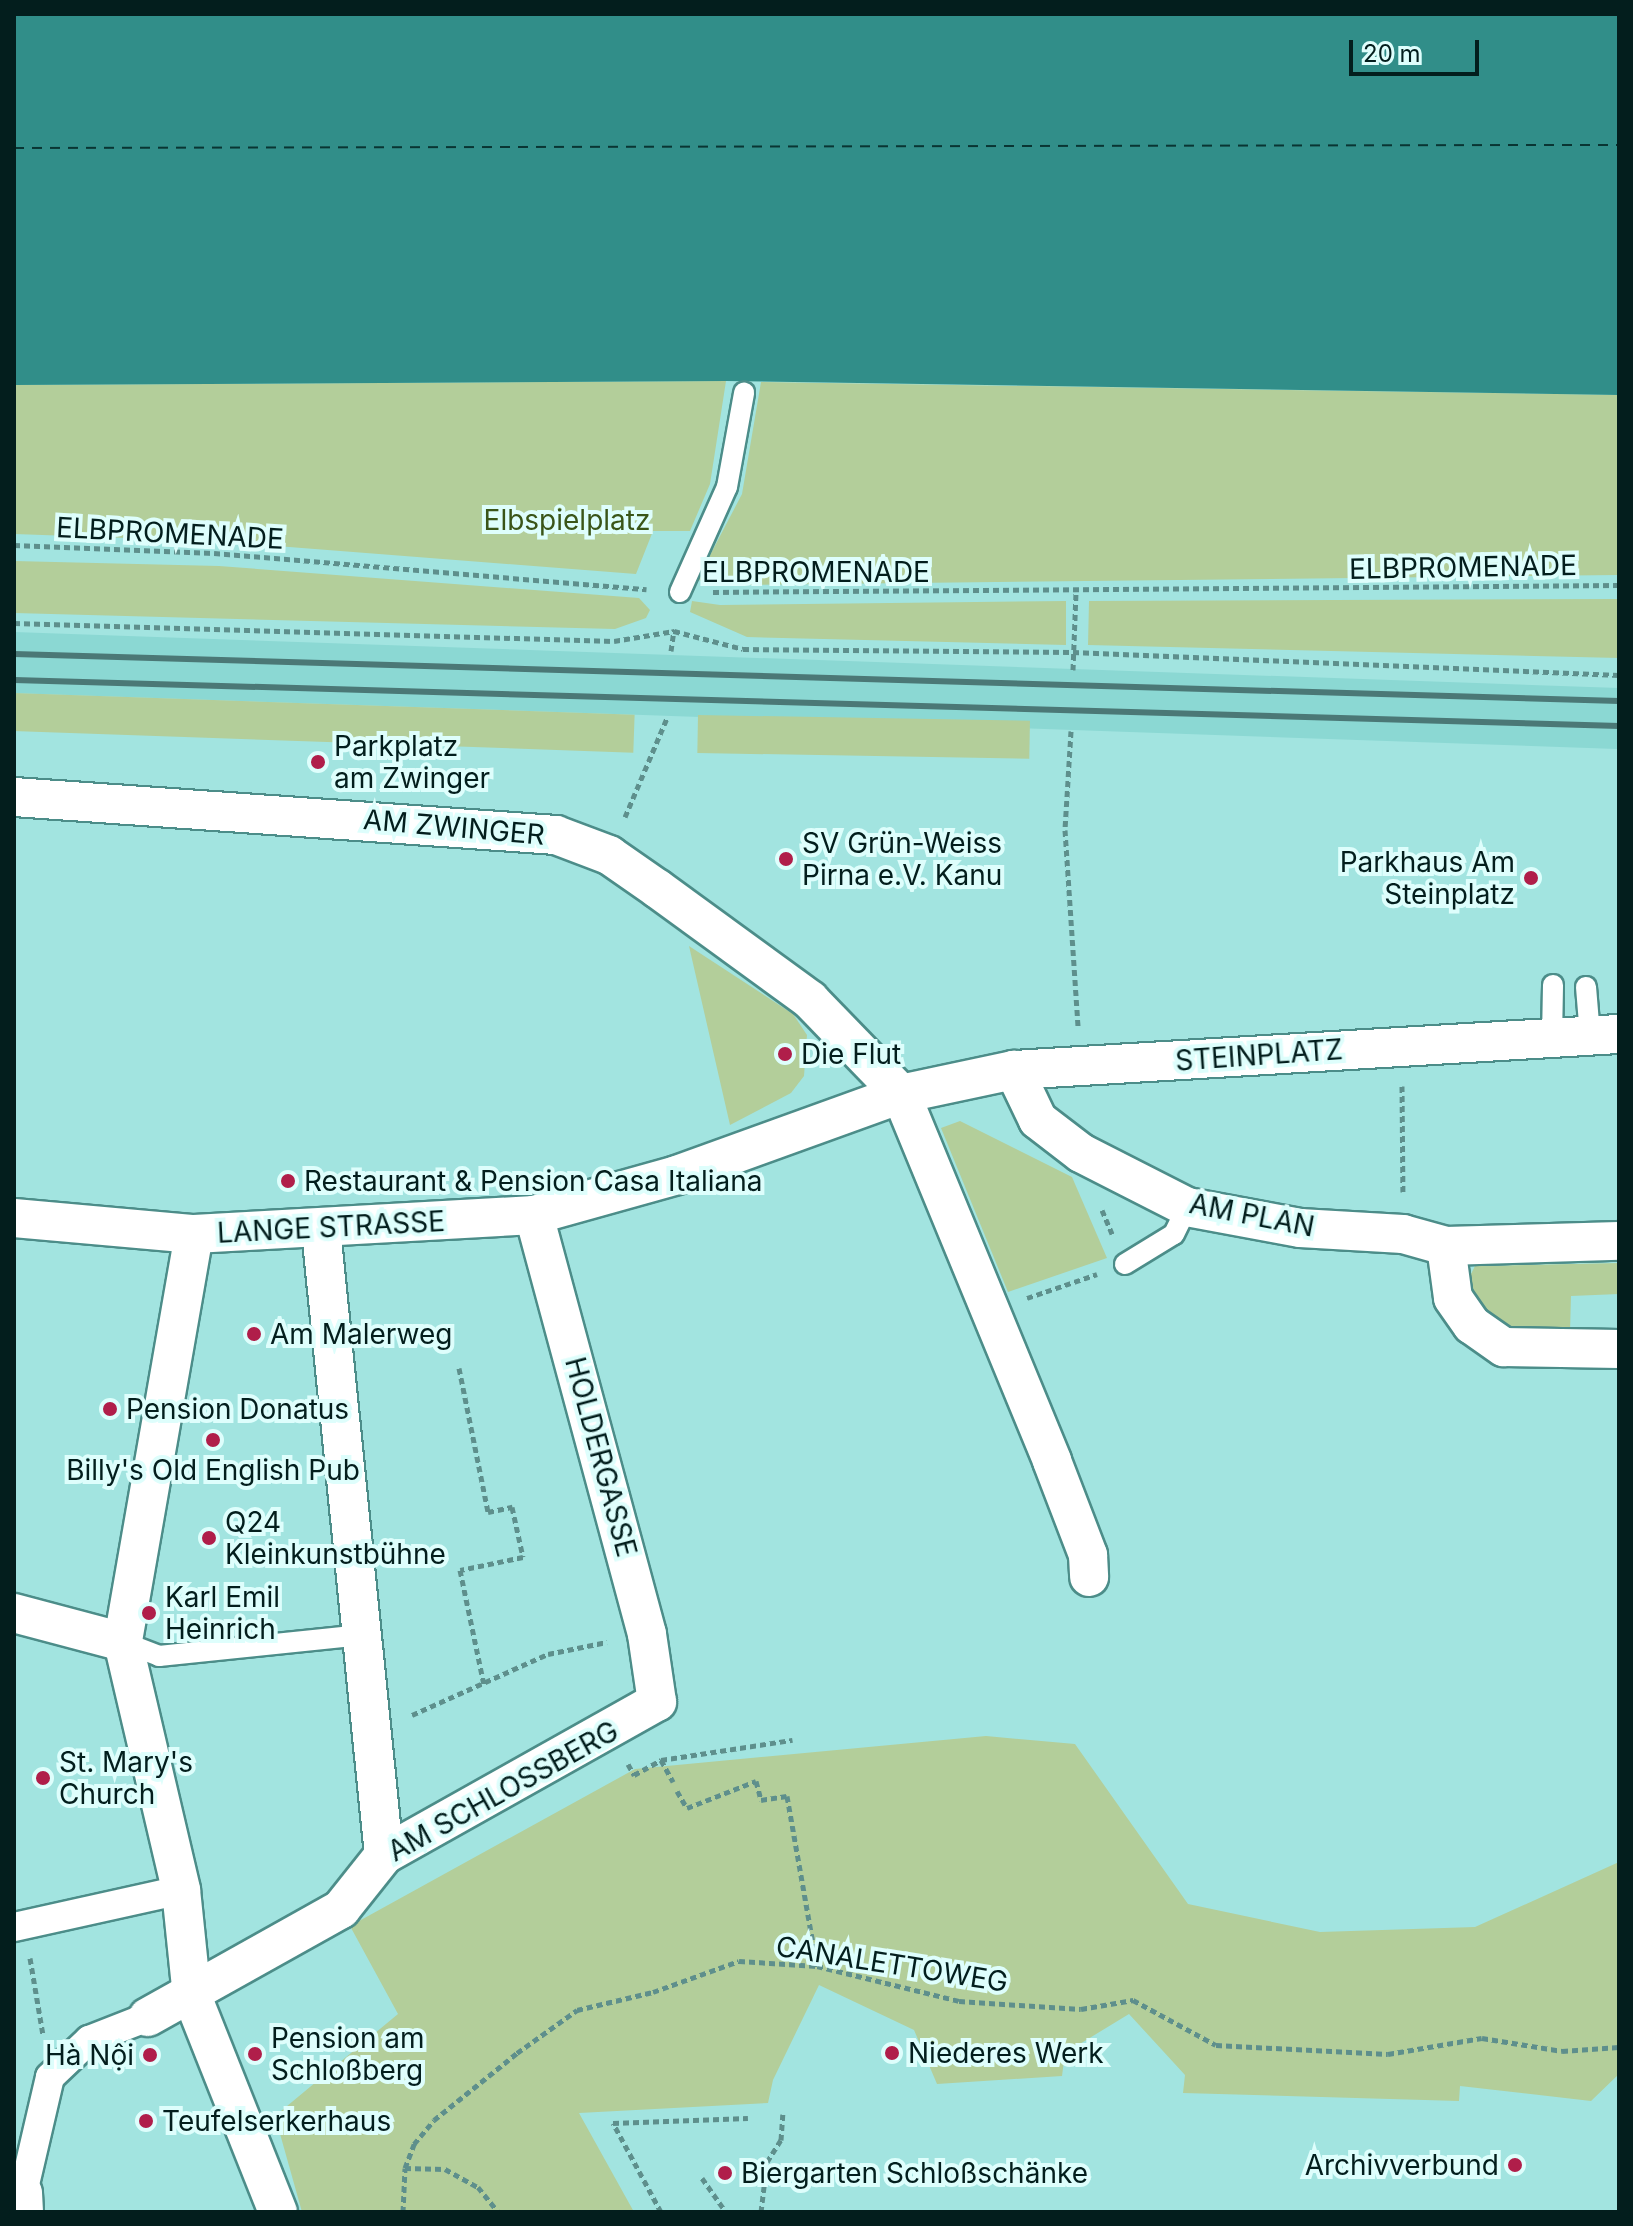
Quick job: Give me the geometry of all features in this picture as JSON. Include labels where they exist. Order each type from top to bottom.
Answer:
[{"type":"street","name":"AM ZWINGER","points":[[14,797],[474,826],[556,835],[609,855],[810,1000],[901,1094]]},
{"type":"street","name":"STEINPLATZ","points":[[644,1184],[785,1140],[901,1094],[1014,1070],[1605,1035]]},
{"type":"street","name":"AM PLAN","points":[[1014,1070],[1038,1120],[1081,1153],[1187,1207],[1300,1228],[1403,1234],[1446,1246],[1619,1241]]},
{"type":"street","points":[[901,1094],[993,1310],[1088,1555],[1089,1577]]},
{"type":"street","name":"LANGE STRASSE","points":[[14,1218],[194,1234],[321,1230],[534,1215],[644,1184]]},
{"type":"street","name":"HOLDERGASSE","points":[[534,1215],[647,1634],[657,1702]]},
{"type":"street","points":[[321,1230],[384,1855]]},
{"type":"street","points":[[194,1234],[123,1642],[181,1890],[192,1996],[278,2212]]},
{"type":"street","points":[[1446,1246],[1453,1298],[1472,1325],[1504,1347],[1619,1349]]},
{"type":"street","points":[[14,1613],[123,1642]]},
{"type":"street","name":"AM SCHLOSSBERG","points":[[148,2017],[192,1996],[341,1909],[384,1855],[657,1702]]},
{"type":"street","points":[[14,1927],[181,1890]]},
{"type":"street","points":[[21,2199],[50,2077],[89,2040],[148,2017]]},
{"type":"lane","points":[[680,592],[727,487],[744,393]]},
{"type":"lane","points":[[1552,1038],[1553,985]]},
{"type":"lane","points":[[1586,987],[1605,1035]]},
{"type":"lane","points":[[1125,1264],[1174,1234],[1187,1207]]},
{"type":"lane","points":[[123,1642],[159,1656],[362,1635]]},
{"type":"path","name":"ELBPROMENADE","points":[[14,545],[214,553],[680,592],[1076,593],[1619,585]]},
{"type":"path","points":[[1073,670],[1076,593]]},
{"type":"path","points":[[14,623],[614,641],[674,631],[743,649],[1073,652],[1619,675]]},
{"type":"path","points":[[609,855],[667,718]]},
{"type":"path","points":[[1071,731],[1065,830],[1081,1065]]},
{"type":"path","points":[[1402,1045],[1403,1234]]},
{"type":"path","points":[[993,1310],[1125,1264],[1081,1153]]},
{"type":"path","points":[[459,1368],[488,1512],[512,1507],[523,1557],[460,1570],[484,1685]]},
{"type":"path","points":[[371,1721],[424,1712],[548,1654],[647,1634]]},
{"type":"path","points":[[631,1770],[634,1775],[661,1760],[792,1740]]},
{"type":"path","points":[[661,1760],[673,1782]]},
{"type":"path","points":[[677,1791],[687,1808],[756,1781],[761,1800],[787,1796],[799,1847],[817,1966]]},
{"type":"path","name":"CANALETTOWEG","points":[[403,2212],[405,2168],[414,2144],[434,2120],[577,2010],[653,1992],[739,1961],[817,1966],[959,2001],[1081,2009],[1133,2000],[1216,2045],[1388,2054],[1482,2038],[1562,2051],[1619,2047]]},
{"type":"path","points":[[32,1969],[50,2077]]},
{"type":"path","points":[[761,2212],[767,2162],[781,2140],[783,2114]]},
{"type":"path","points":[[661,2212],[613,2123],[748,2118]]},
{"type":"path","points":[[405,2168],[445,2169],[478,2187],[498,2212]]},
{"type":"path","points":[[702,2178],[726,2212]]},
{"type":"shaded area","points":[[14,14],[1619,14],[1619,395],[726,381],[14,385]]},
{"type":"shaded area","points":[[14,632],[1619,688],[1617,749],[14,693]]},
{"type":"green space","name":"Elbspielplatz","points":[[726,381],[710,484],[690,531],[653,531],[636,574],[214,541],[14,534],[14,385]]},
{"type":"green space","points":[[761,382],[1619,395],[1619,575],[733,585],[697,580],[742,494]]},
{"type":"green space","points":[[14,561],[219,566],[639,598],[650,610],[646,618],[615,629],[14,613]]},
{"type":"green space","points":[[1619,599],[1619,658],[1088,645],[1089,601]]},
{"type":"green space","points":[[692,601],[720,605],[1066,601],[1066,645],[747,637],[690,612]]},
{"type":"green space","points":[[14,693],[635,715],[633,753],[14,731]]},
{"type":"green space","points":[[698,715],[1030,721],[1029,759],[697,753]]},
{"type":"green space","points":[[689,946],[793,1014],[807,1035],[804,1076],[791,1093],[730,1125]]},
{"type":"green space","points":[[960,1121],[1072,1177],[1107,1258],[1008,1292],[941,1128]]},
{"type":"green space","points":[[1619,1263],[1619,1294],[1571,1296],[1570,1333],[1498,1331],[1476,1315],[1467,1282],[1475,1266]]},
{"type":"green space","points":[[986,1736],[1075,1744],[1188,1904],[1320,1932],[1475,1927],[1619,1862],[1619,2074],[1591,2101],[1460,2086],[1459,2101],[1183,2093],[1185,2075],[1129,2014],[1065,2053],[1062,2076],[937,2084],[914,2030],[819,1985],[773,2080],[768,2103],[579,2113],[634,2212],[302,2212],[275,2116],[398,2014],[350,1926],[635,1769]]},
{"type":"ferry route","points":[[14,148],[1619,145]]},
{"type":"railway","points":[[14,654],[1619,701]]},
{"type":"railway","points":[[14,680],[1619,726]]},
{"type":"place","name":"Parkplatz am Zwinger","points":[[318,762]]},
{"type":"place","name":"SV Grün-Weiss Pirna e.V. Kanu","points":[[786,859]]},
{"type":"place","name":"Parkhaus Am Steinplatz","points":[[1531,878]]},
{"type":"place","name":"Die Flut","points":[[785,1054]]},
{"type":"place","name":"Restaurant & Pension Casa Italiana","points":[[288,1181]]},
{"type":"place","name":"Am Malerweg","points":[[254,1334]]},
{"type":"place","name":"Pension Donatus","points":[[110,1409]]},
{"type":"place","name":"Billy's Old English Pub","points":[[213,1440]]},
{"type":"place","name":"Q24 Kleinkunstbühne","points":[[209,1538]]},
{"type":"place","name":"Karl Emil Heinrich","points":[[149,1613]]},
{"type":"place","name":"St. Mary's Church","points":[[43,1778]]},
{"type":"place","name":"Niederes Werk","points":[[892,2053]]},
{"type":"place","name":"Pension am Schloßberg","points":[[255,2054]]},
{"type":"place","name":"Hà Nội","points":[[150,2055]]},
{"type":"place","name":"Teufelserkerhaus","points":[[146,2121]]},
{"type":"place","name":"Archivverbund","points":[[1515,2165]]},
{"type":"place","name":"Biergarten Schloßschänke","points":[[725,2173]]}]
